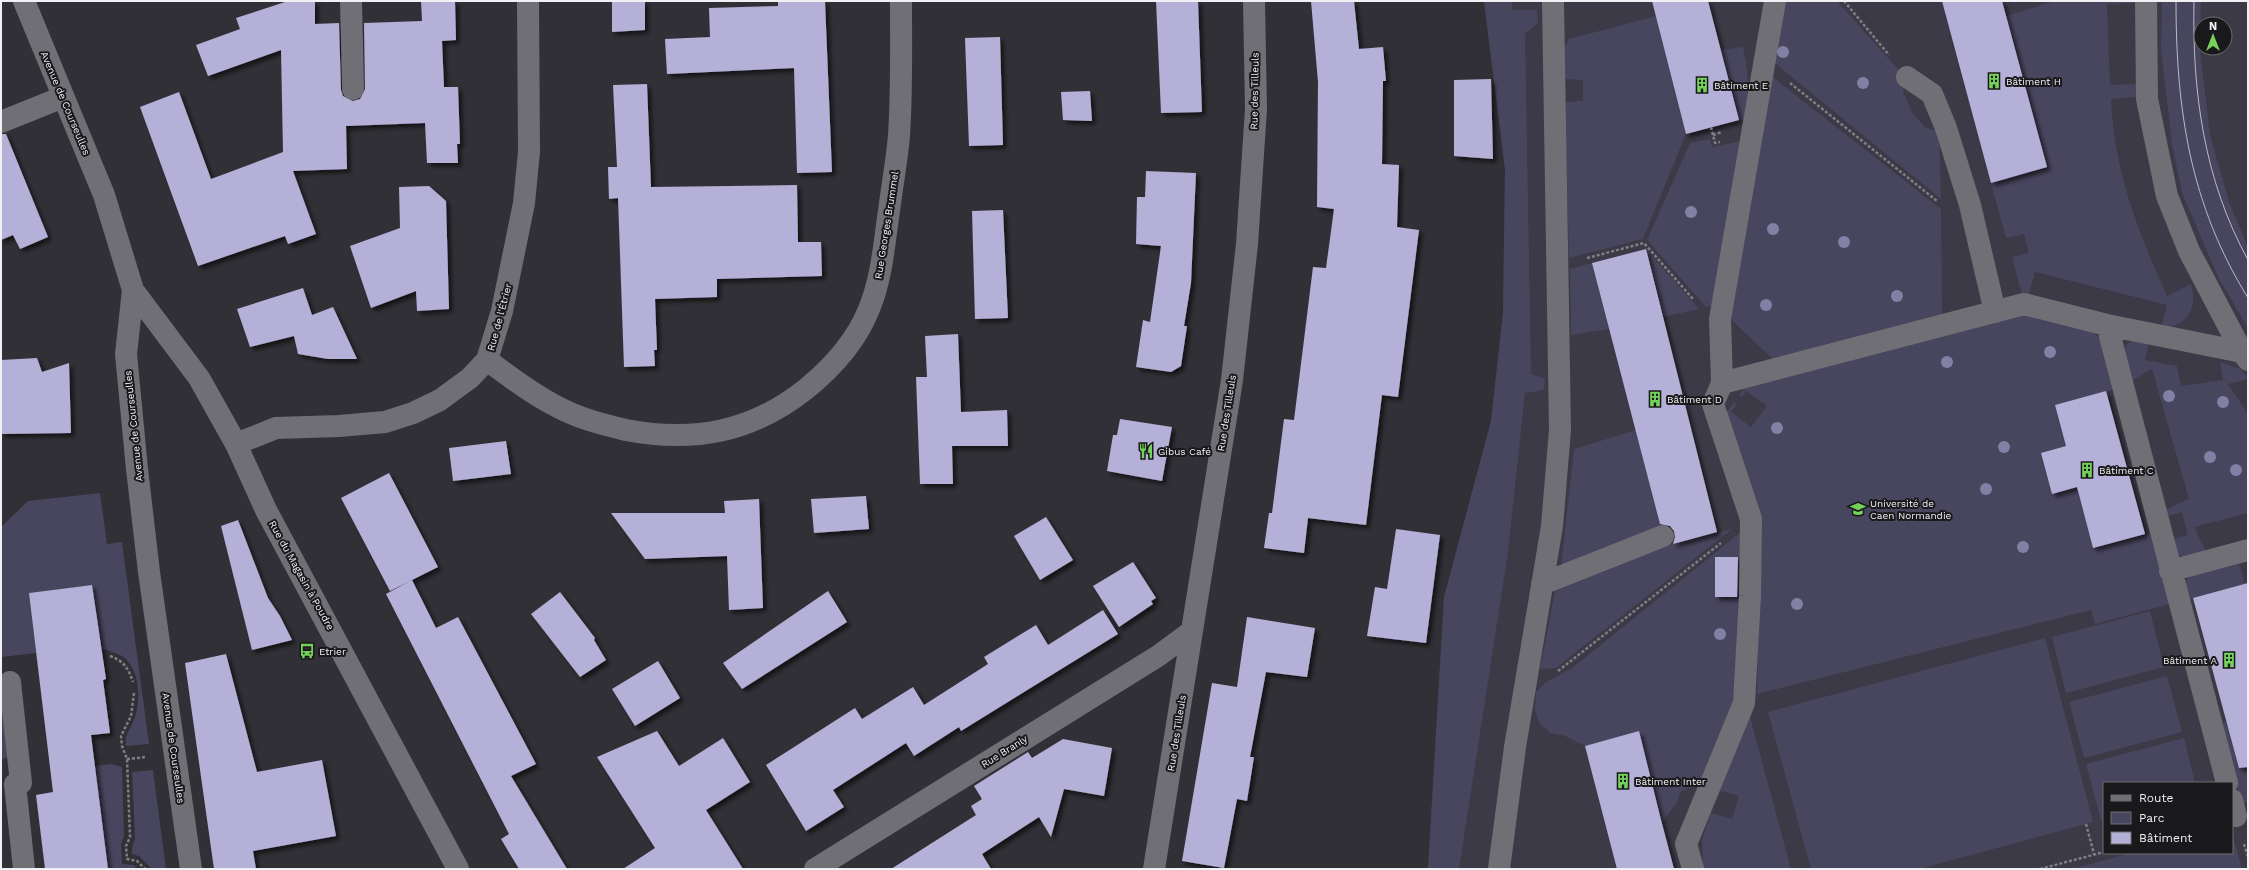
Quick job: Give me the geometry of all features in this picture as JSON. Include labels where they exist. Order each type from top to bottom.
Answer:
[{"type":"street","name":"Avenue de Courseulles","points":[[24,1],[104,195],[133,290],[126,354],[136,461],[149,572],[191,869]]},
{"type":"street","points":[[351,1],[353,89]]},
{"type":"street","name":"Rue de l'Étrier","points":[[236,444],[276,428],[339,426],[385,422],[413,413],[440,400],[470,378],[487,360],[502,311],[524,203],[529,152],[528,1]]},
{"type":"street","name":"Rue Georges Brummel","points":[[487,360],[525,389],[555,406],[595,423],[658,435],[690,436],[723,430],[755,421],[787,404],[813,383],[834,364],[850,344],[869,309],[880,274],[899,136],[901,1]]},
{"type":"street","name":"Rue des Tilleuls","points":[[1154,869],[1232,380],[1247,244],[1256,109],[1254,1]]},
{"type":"street","points":[[1499,869],[1524,688],[1552,526],[1560,430],[1553,1]]},
{"type":"street","points":[[1693,869],[1686,844],[1744,703],[1750,596],[1751,519],[1713,404],[1722,383],[1720,319],[1775,1]]},
{"type":"street","points":[[2146,1],[2147,99],[2168,196],[2189,251],[2245,356]]},
{"type":"street","points":[[1907,77],[1932,94],[1946,128],[1970,205],[1995,312]]},
{"type":"street","points":[[1,122],[63,97]]},
{"type":"street","name":"Rue du Magasin à Poudre","points":[[133,290],[199,378],[236,444],[266,510],[458,869]]},
{"type":"street","points":[[1722,383],[2024,304],[2107,325],[2245,356]]},
{"type":"street","points":[[2107,325],[2170,571],[2227,782]]},
{"type":"street","points":[[1542,584],[1663,536]]},
{"type":"street","points":[[2170,571],[2248,550]]},
{"type":"street","name":"Rue Branly","points":[[816,869],[1158,656],[1192,631]]},
{"type":"street","points":[[10,682],[21,783],[15,784],[24,869]]},
{"type":"path","points":[[1844,1],[1907,77]]},
{"type":"path","points":[[1764,62],[1936,201],[1970,205]]},
{"type":"path","points":[[1711,127],[1713,134]]},
{"type":"path","points":[[1558,266],[1644,243],[1702,308],[1720,319]]},
{"type":"path","points":[[1524,688],[1559,671],[1751,519]]},
{"type":"path","points":[[110,656],[120,660],[126,665],[133,683],[134,705],[131,716],[121,736],[122,746],[127,759],[130,837],[126,846],[127,859],[137,861],[145,869]]},
{"type":"path","points":[[127,759],[151,757]]},
{"type":"path","points":[[2086,824],[2094,854]]},
{"type":"path","points":[[2040,869],[2103,852]]},
{"type":"shaded area","name":"Université de Caen Normandie","points":[[1484,1],[2248,1],[2248,869],[1428,869],[1444,597],[1491,421],[1503,313],[1505,169]]},
{"type":"green space","points":[[1484,1],[1512,1],[1512,10],[1537,10],[1538,23],[1525,34],[1531,374],[1545,379],[1544,390],[1525,393],[1508,552],[1459,869],[1428,869],[1444,597],[1491,421],[1503,313],[1505,169]]},
{"type":"green space","points":[[1781,1],[1837,1],[1905,77],[1903,92],[1913,114],[1926,128],[1939,131],[1941,199],[1771,60]]},
{"type":"green space","points":[[2055,1],[2134,1],[2134,3],[2107,4],[2110,85],[2137,84],[2137,97],[2111,99],[2113,125],[2122,176],[2129,200],[2146,248],[2167,296],[2191,284],[2193,302],[2191,309],[2184,320],[2170,327],[2161,328],[2167,305],[2035,272],[2029,294],[2022,295],[2012,257],[2029,253],[2024,234],[2006,238],[1991,183],[2047,167],[2006,16]]},
{"type":"green space","points":[[2162,1],[2201,1],[2201,16],[2193,16],[2193,56],[2201,56],[2210,135],[2229,202],[2248,247],[2248,328],[2219,279],[2182,193],[2172,144],[2161,49]]},
{"type":"green space","points":[[1656,16],[1686,134],[1643,239],[1569,258],[1565,102],[1583,101],[1583,80],[1565,79],[1564,49],[1569,39]]},
{"type":"green space","points":[[1743,47],[1748,84],[1748,101],[1746,120],[1739,120],[1721,50]]},
{"type":"green space","points":[[1770,75],[1941,209],[1942,316],[1776,362],[1726,315]]},
{"type":"green space","points":[[1710,139],[1712,147],[1742,141],[1715,305],[1706,307],[1647,240],[1690,143]]},
{"type":"green space","points":[[1646,249],[1699,309],[1663,317]]},
{"type":"green space","points":[[1592,263],[1609,329],[1571,335],[1570,269]]},
{"type":"green space","points":[[2026,312],[2090,329],[2100,339],[2114,389],[2055,405],[2066,446],[2041,453],[2052,494],[2077,487],[2093,548],[2152,533],[2170,604],[2095,624],[2091,610],[1757,694],[1760,521],[1725,414],[1734,402],[1737,404],[1731,412],[1751,427],[1767,406],[1746,391],[1742,397],[1739,396],[1745,387]]},
{"type":"green space","points":[[2137,339],[2149,342],[2145,360],[2177,366],[2181,386],[2223,380],[2220,362],[2240,369],[2248,377],[2248,379],[2228,384],[2248,414],[2248,513],[2194,527],[2207,553],[2182,557],[2177,554],[2170,540],[2188,535],[2182,512],[2164,517],[2163,511],[2189,499],[2152,369],[2129,382],[2122,354],[2127,344]]},
{"type":"green space","points":[[1636,430],[1661,528],[1561,568],[1574,449]]},
{"type":"green space","points":[[100,493],[107,544],[122,542],[149,744],[126,746],[127,734],[134,721],[137,710],[138,684],[136,676],[128,661],[120,655],[102,648],[101,639],[99,639],[92,585],[29,593],[36,653],[1,657],[1,527],[28,501]]},
{"type":"green space","points":[[1732,529],[1556,668],[1540,669],[1555,591],[1665,546]]},
{"type":"green space","points":[[1741,532],[1736,699],[1700,783],[1680,792],[1678,801],[1662,822],[1639,732],[1585,746],[1565,736],[1551,733],[1540,724],[1535,711],[1536,692],[1546,682],[1572,668]]},
{"type":"green space","points":[[2239,564],[2245,584],[2189,599],[2185,582],[2189,577]]},
{"type":"green space","points":[[2150,611],[2164,667],[2066,693],[2052,637]]},
{"type":"green space","points":[[2045,638],[2093,822],[1919,869],[1811,869],[1768,712]]},
{"type":"green space","points":[[2167,676],[2182,732],[2084,758],[2069,702]]},
{"type":"green space","points":[[1,690],[8,758],[1,759]]},
{"type":"green space","points":[[1749,713],[1791,869],[1703,869],[1702,840],[1711,813],[1732,819],[1739,796],[1718,790]]},
{"type":"green space","points":[[2226,722],[2228,728],[2248,744],[2247,804],[2241,801],[2219,724]]},
{"type":"green space","points":[[2184,738],[2195,782],[2103,782],[2103,819],[2101,820],[2086,764]]},
{"type":"green space","points":[[111,764],[122,767],[124,836],[121,845],[122,864],[134,865],[137,869],[108,869],[95,766]]},
{"type":"green space","points":[[153,770],[166,869],[152,869],[139,856],[132,854],[132,847],[135,838],[132,772]]},
{"type":"green space","points":[[2233,837],[2242,869],[2072,869],[2127,854],[2233,854]]},
{"type":"building","points":[[288,1],[315,1],[315,24],[339,23],[341,90],[343,96],[353,101],[360,99],[365,89],[364,23],[422,21],[421,1],[455,1],[456,40],[442,41],[444,87],[458,87],[460,144],[457,144],[458,163],[427,163],[425,123],[346,126],[347,169],[293,171],[316,234],[288,244],[285,236],[198,266],[140,107],[179,92],[211,179],[283,152],[281,50],[208,76],[196,45],[240,29],[236,18]]},
{"type":"building","points":[[612,1],[645,1],[645,30],[612,32]]},
{"type":"building","points":[[778,1],[825,1],[832,172],[797,173],[794,68],[667,74],[665,39],[710,37],[709,8],[778,6]]},
{"type":"building","points":[[1156,1],[1198,1],[1202,112],[1161,113]]},
{"type":"building","points":[[1311,1],[1354,1],[1359,49],[1383,47],[1386,81],[1383,81],[1382,164],[1399,165],[1397,227],[1419,230],[1398,397],[1382,395],[1366,525],[1308,518],[1304,553],[1264,548],[1269,513],[1272,513],[1284,419],[1294,420],[1313,267],[1326,268],[1334,209],[1317,207],[1318,82]]},
{"type":"building","name":"Bâtiment E","points":[[1652,1],[1708,1],[1739,120],[1686,134]]},
{"type":"building","name":"Bâtiment H","points":[[1942,1],[2002,1],[2047,167],[1991,183]]},
{"type":"building","points":[[1000,37],[1003,145],[969,146],[965,38]]},
{"type":"building","points":[[1491,79],[1493,159],[1454,156],[1454,80]]},
{"type":"building","points":[[647,84],[651,187],[797,185],[798,242],[821,242],[822,276],[717,279],[717,297],[655,299],[657,350],[654,350],[655,366],[624,367],[618,198],[609,199],[608,167],[617,167],[613,85]]},
{"type":"building","points":[[1090,91],[1092,121],[1063,120],[1061,92]]},
{"type":"building","points":[[1,134],[6,134],[48,237],[20,249],[13,235],[1,240]]},
{"type":"building","points":[[1146,171],[1196,173],[1191,283],[1184,326],[1187,326],[1181,366],[1171,372],[1136,367],[1143,320],[1150,322],[1161,246],[1136,244],[1137,197],[1145,197]]},
{"type":"building","points":[[429,186],[446,201],[449,309],[417,311],[416,291],[371,308],[350,246],[400,228],[399,187]]},
{"type":"building","points":[[1003,210],[1008,318],[975,319],[972,211]]},
{"type":"building","name":"Bâtiment D","points":[[1646,249],[1717,532],[1673,544],[1675,537],[1674,531],[1670,526],[1660,524],[1592,263]]},
{"type":"building","points":[[303,288],[312,315],[333,307],[357,359],[328,359],[298,354],[294,336],[250,347],[237,309]]},
{"type":"building","points":[[958,334],[961,412],[1007,410],[1008,446],[952,446],[953,484],[920,484],[916,377],[927,377],[925,336]]},
{"type":"building","points":[[37,358],[42,372],[69,363],[71,433],[1,434],[1,360]]},
{"type":"building","name":"Bâtiment C","points":[[2106,391],[2145,534],[2093,548],[2077,487],[2052,494],[2041,453],[2066,446],[2055,405]]},
{"type":"building","name":"Gibus Café","points":[[1120,419],[1172,427],[1162,481],[1107,471],[1113,435],[1117,435]]},
{"type":"building","points":[[506,441],[511,474],[453,481],[449,448]]},
{"type":"building","points":[[389,473],[438,567],[390,591],[341,498]]},
{"type":"building","points":[[866,496],[869,529],[814,533],[811,499]]},
{"type":"building","points":[[759,499],[763,608],[729,610],[727,556],[645,559],[611,513],[725,513],[724,501]]},
{"type":"building","points":[[1046,517],[1073,560],[1040,580],[1014,536]]},
{"type":"building","points":[[238,520],[268,598],[280,616],[292,640],[252,650],[221,526]]},
{"type":"building","points":[[1396,529],[1440,535],[1426,643],[1367,636],[1375,587],[1387,589]]},
{"type":"building","points":[[1715,557],[1738,557],[1737,597],[1715,597]]},
{"type":"building","points":[[1133,562],[1156,598],[1151,601],[1153,604],[1119,627],[1093,586]]},
{"type":"building","points":[[412,580],[436,628],[458,617],[536,764],[511,776],[567,869],[519,869],[501,839],[509,834],[386,594]]},
{"type":"building","name":"Bâtiment A","points":[[2248,583],[2248,767],[2239,768],[2193,598]]},
{"type":"building","points":[[92,585],[106,679],[103,680],[110,733],[91,735],[108,869],[45,869],[36,795],[53,792],[29,593]]},
{"type":"building","points":[[828,591],[847,622],[742,689],[723,663]]},
{"type":"building","points":[[560,592],[595,638],[594,640],[606,660],[580,677],[531,614]]},
{"type":"building","points":[[1103,610],[1118,634],[961,731],[959,727],[914,756],[906,743],[833,790],[844,807],[806,831],[766,765],[855,708],[862,719],[913,687],[924,705],[988,664],[984,657],[1036,625],[1048,645]]},
{"type":"building","points":[[1247,617],[1315,628],[1307,677],[1266,672],[1250,757],[1254,757],[1247,801],[1237,799],[1224,868],[1182,861],[1212,683],[1237,687]]},
{"type":"building","points":[[226,654],[257,772],[322,760],[336,836],[253,851],[256,869],[214,869],[185,663]]},
{"type":"building","points":[[658,661],[680,698],[635,726],[612,689]]},
{"type":"building","points":[[657,731],[679,766],[723,738],[750,782],[706,810],[743,869],[623,869],[655,848],[597,757]]},
{"type":"building","name":"Bâtiment Inter","points":[[1639,731],[1674,869],[1617,869],[1585,746]]},
{"type":"building","points":[[1063,739],[1112,748],[1104,796],[1064,789],[1051,837],[1039,817],[982,854],[991,869],[891,869],[976,815],[971,806],[982,799],[974,786],[1028,752],[1032,758]]},
{"type":"tram line","points":[[2176,1],[2179,80],[2183,118],[2190,155],[2212,227],[2228,263],[2248,298]]},
{"type":"tram line","points":[[2194,1],[2195,69],[2204,135],[2211,167],[2221,199],[2233,230],[2248,260]]},
{"type":"place","name":"Bâtiment H","points":[[1994,81]]},
{"type":"place","name":"Bâtiment E","points":[[1702,85]]},
{"type":"place","name":"Bâtiment D","points":[[1655,399]]},
{"type":"place","name":"Gibus Café","points":[[1146,451]]},
{"type":"place","name":"Bâtiment C","points":[[2087,470]]},
{"type":"place","name":"Université de Caen Normandie","points":[[1858,509]]},
{"type":"place","name":"Etrier","points":[[307,651]]},
{"type":"place","name":"Bâtiment A","points":[[2229,660]]},
{"type":"place","name":"Bâtiment Inter","points":[[1623,781]]}]
